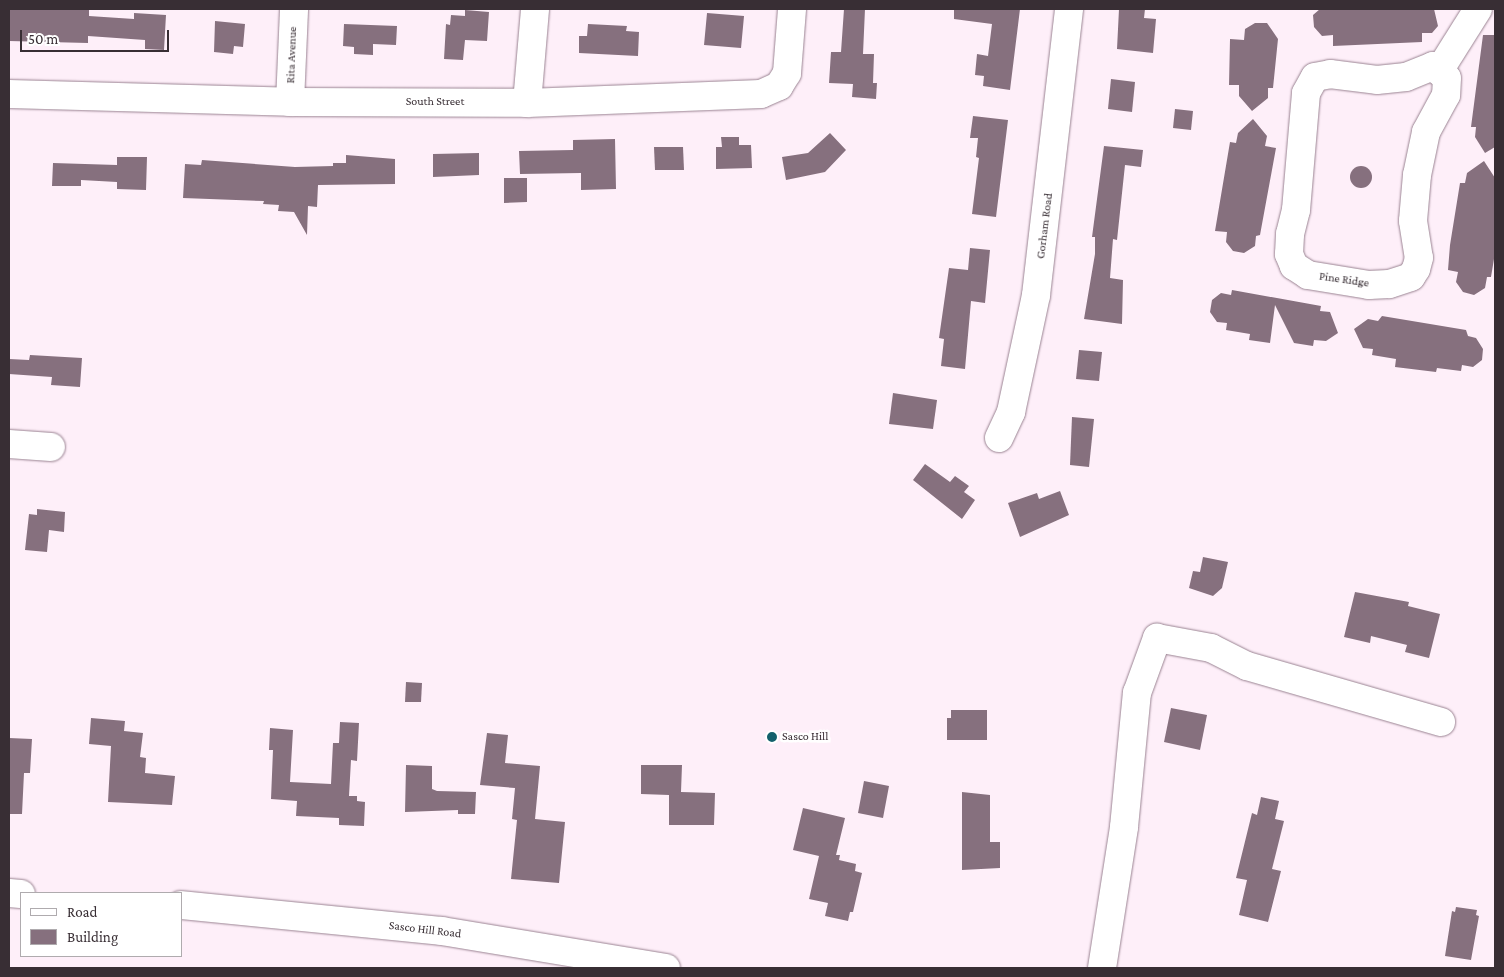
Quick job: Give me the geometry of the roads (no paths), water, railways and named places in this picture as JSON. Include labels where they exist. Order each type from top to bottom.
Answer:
[{"type":"street","name":"Rita Avenue","points":[[290,102],[294,9]]},
{"type":"street","points":[[527,103],[536,9]]},
{"type":"street","name":"South Street","points":[[9,94],[290,102],[527,103],[761,94],[779,86],[787,73],[792,9]]},
{"type":"street","name":"Gorham Road","points":[[999,438],[1011,412],[1036,295],[1069,9]]},
{"type":"street","points":[[1439,71],[1478,9]]},
{"type":"street","name":"Pine Ridge","points":[[1433,66],[1439,71],[1447,78],[1446,95],[1426,132],[1417,175],[1413,221],[1419,258],[1416,269],[1410,277],[1388,284],[1370,285],[1308,275],[1294,266],[1289,254],[1290,234],[1296,210],[1306,93],[1315,77],[1330,74],[1377,80],[1406,77],[1433,66]]},
{"type":"street","points":[[9,444],[51,448]]},
{"type":"street","points":[[1102,968],[1124,827],[1138,693],[1157,638],[1211,648],[1255,669],[1441,722]]},
{"type":"street","name":"Sasco Hill Road","points":[[182,905],[442,931],[666,968]]},
{"type":"place","name":"Sasco Hill","points":[[772,737]]}]
